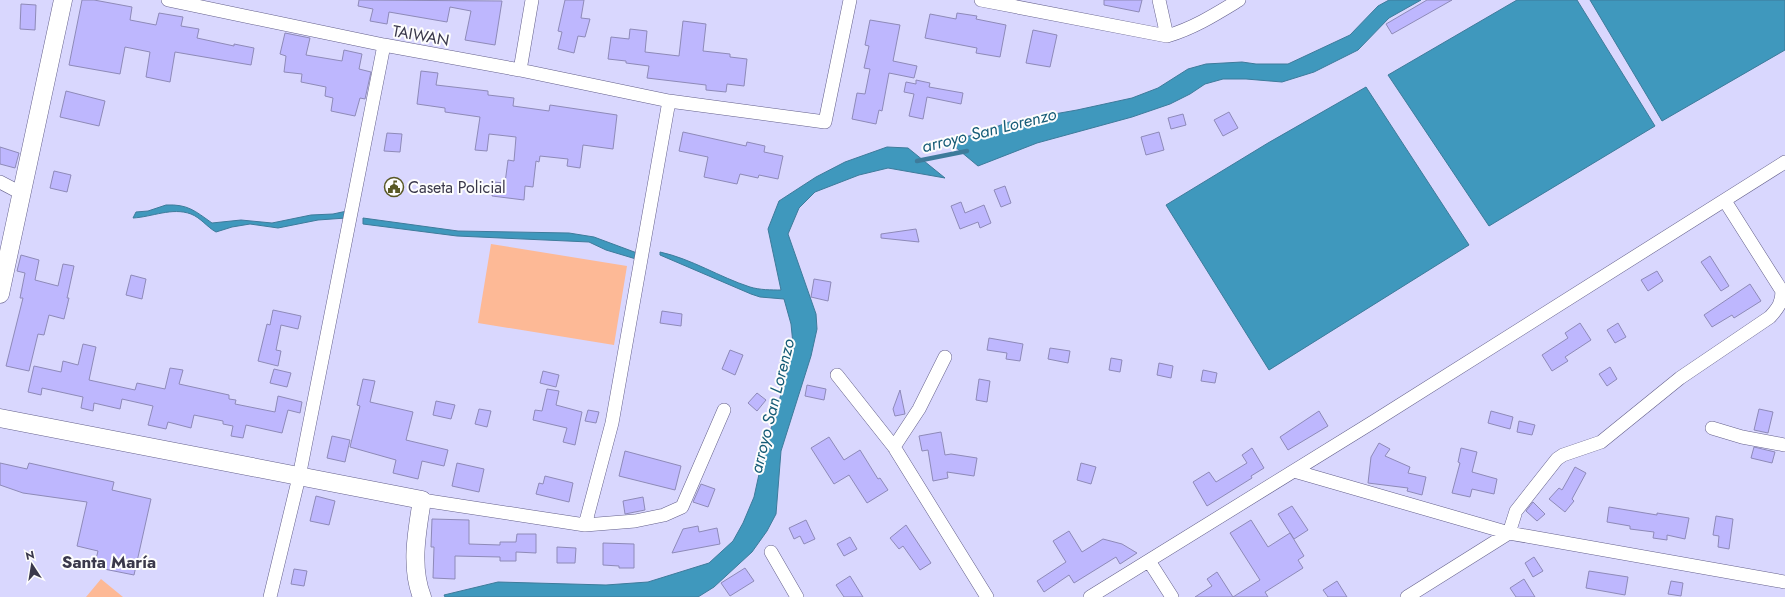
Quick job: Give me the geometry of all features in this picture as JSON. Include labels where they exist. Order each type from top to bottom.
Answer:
[{"type":"street","points":[[0,294],[63,0]]},
{"type":"street","name":"TAIWAN","points":[[168,0],[384,46],[520,70],[669,101],[825,122],[850,0]]},
{"type":"street","points":[[520,70],[532,0]]},
{"type":"street","points":[[1159,0],[1167,36]]},
{"type":"street","points":[[988,1],[1167,36],[1199,24],[1239,0]]},
{"type":"street","points":[[270,597],[299,477],[384,46]]},
{"type":"street","points":[[585,525],[612,423],[669,101]]},
{"type":"street","points":[[1090,597],[1294,472],[1785,162]]},
{"type":"street","points":[[0,182],[21,194]]},
{"type":"street","points":[[1407,597],[1509,533],[1516,511],[1557,459],[1563,455],[1601,442],[1680,378],[1778,309],[1782,301],[1782,291],[1725,201]]},
{"type":"street","points":[[894,447],[919,409],[945,356]]},
{"type":"street","points":[[836,375],[894,447],[987,597]]},
{"type":"street","points":[[0,418],[422,500],[585,525],[636,521],[664,515],[682,507],[724,410]]},
{"type":"street","points":[[1712,428],[1742,437],[1785,445]]},
{"type":"street","points":[[1294,472],[1509,533],[1785,582]]},
{"type":"street","points":[[420,592],[416,540],[422,500]]},
{"type":"street","points":[[771,552],[797,597]]},
{"type":"street","points":[[1149,561],[1172,597]]},
{"type":"shaded area","points":[[491,244],[627,266],[614,345],[478,323]]},
{"type":"shaded area","points":[[101,579],[123,597],[86,597]]},
{"type":"water","points":[[1389,0],[1421,0],[1389,18],[1358,50],[1314,72],[1282,82],[1223,79],[1205,84],[1190,94],[1170,104],[1132,117],[1037,143],[978,166],[948,141],[977,134],[1009,122],[1077,110],[1132,98],[1158,88],[1188,69],[1206,64],[1242,62],[1256,64],[1288,64],[1350,35],[1378,6]]},
{"type":"water","points":[[1517,0],[1577,0],[1655,126],[1489,226],[1388,75]]},
{"type":"water","points":[[1590,0],[1785,0],[1785,50],[1662,121]]},
{"type":"water","points":[[1366,87],[1469,245],[1269,370],[1166,205],[1268,143]]},
{"type":"water","points":[[887,147],[908,148],[945,178],[888,168],[859,175],[815,192],[799,208],[788,234],[816,314],[817,329],[811,356],[781,451],[776,514],[767,531],[752,552],[714,587],[698,597],[445,597],[444,595],[498,582],[606,585],[648,582],[709,563],[733,541],[743,523],[754,497],[763,456],[788,370],[793,344],[791,324],[784,299],[760,297],[751,294],[660,255],[660,252],[683,259],[750,287],[781,290],[768,229],[779,201],[816,177],[845,162]]},
{"type":"water","points":[[166,205],[186,207],[212,223],[241,220],[272,223],[311,215],[333,214],[347,211],[346,218],[318,220],[278,228],[250,224],[232,227],[216,232],[195,216],[184,212],[169,212],[133,218],[136,212],[148,211]]},
{"type":"water","points":[[363,218],[458,231],[569,233],[594,237],[637,253],[636,259],[606,250],[589,242],[457,236],[363,224]]},
{"type":"building","points":[[82,0],[94,0],[132,7],[130,20],[156,25],[159,13],[183,17],[181,26],[199,29],[197,38],[234,46],[234,44],[254,48],[251,65],[175,52],[170,82],[146,77],[150,52],[125,47],[120,74],[69,65]]},
{"type":"building","points":[[359,0],[502,1],[495,45],[465,40],[471,11],[450,7],[447,22],[389,12],[387,24],[370,21],[373,9],[358,6]]},
{"type":"building","points":[[565,0],[584,0],[581,18],[590,19],[585,37],[578,36],[574,53],[558,49],[562,32],[558,31]]},
{"type":"building","points":[[1104,0],[1142,0],[1139,12],[1104,5]]},
{"type":"building","points":[[1427,0],[1452,0],[1392,34],[1386,24]]},
{"type":"building","points":[[21,4],[36,5],[35,30],[20,29]]},
{"type":"building","points":[[957,13],[977,16],[976,19],[1006,25],[1000,57],[976,53],[977,48],[925,38],[930,14],[956,19]]},
{"type":"building","points":[[870,20],[900,25],[893,61],[917,66],[914,78],[889,73],[882,111],[879,110],[876,124],[852,119],[857,93],[865,94],[870,69],[864,68],[869,46],[865,45]]},
{"type":"building","points":[[683,21],[706,24],[703,51],[730,54],[730,57],[747,59],[744,86],[727,84],[726,92],[706,90],[706,85],[647,78],[649,66],[608,59],[611,37],[629,39],[630,29],[647,31],[645,52],[679,56]]},
{"type":"building","points":[[1033,30],[1057,35],[1050,67],[1026,63]]},
{"type":"building","points":[[285,33],[310,38],[306,55],[342,61],[344,50],[362,54],[359,69],[371,72],[365,99],[360,98],[355,116],[331,111],[333,98],[325,96],[326,87],[301,82],[302,74],[284,72],[286,56],[280,54]]},
{"type":"building","points":[[421,71],[438,73],[436,85],[488,91],[488,95],[514,98],[513,106],[549,111],[550,105],[617,115],[613,149],[583,145],[580,168],[567,166],[568,159],[540,156],[539,162],[536,161],[533,187],[525,186],[524,200],[492,196],[494,182],[505,183],[508,160],[514,161],[516,137],[489,134],[487,151],[475,150],[480,117],[445,112],[445,108],[417,104]]},
{"type":"building","points":[[916,80],[930,83],[929,87],[963,93],[961,104],[927,97],[923,119],[909,116],[914,94],[904,92],[906,82],[916,84]]},
{"type":"building","points":[[66,91],[105,101],[99,126],[60,117]]},
{"type":"building","points":[[1229,112],[1238,128],[1223,136],[1214,120]]},
{"type":"building","points":[[1183,114],[1186,125],[1171,129],[1168,118]]},
{"type":"building","points":[[683,132],[746,146],[747,142],[765,146],[764,152],[783,156],[778,179],[759,175],[758,178],[740,174],[737,184],[704,177],[708,157],[679,151]]},
{"type":"building","points":[[1159,132],[1164,150],[1146,155],[1141,137]]},
{"type":"building","points":[[387,133],[402,134],[400,152],[384,151]]},
{"type":"building","points":[[0,147],[19,153],[15,168],[0,164]]},
{"type":"building","points":[[54,171],[71,175],[67,192],[50,188]]},
{"type":"building","points":[[1005,186],[1011,203],[1001,207],[994,190]]},
{"type":"building","points":[[961,202],[965,213],[984,205],[991,223],[980,228],[978,222],[960,229],[951,206]]},
{"type":"building","points":[[916,229],[919,242],[881,238],[881,234]]},
{"type":"building","points":[[21,255],[39,260],[35,280],[58,286],[63,264],[74,266],[64,319],[49,315],[44,335],[38,334],[29,371],[6,366],[23,298],[20,298],[25,273],[17,271]]},
{"type":"building","points":[[1710,256],[1729,286],[1721,291],[1701,262]]},
{"type":"building","points":[[1657,271],[1663,281],[1648,291],[1641,280]]},
{"type":"building","points":[[131,275],[146,279],[142,299],[126,295]]},
{"type":"building","points":[[814,279],[831,282],[828,301],[811,297]]},
{"type":"building","points":[[1750,284],[1761,301],[1734,318],[1732,315],[1712,327],[1704,315]]},
{"type":"building","points":[[273,310],[301,316],[298,329],[281,325],[276,350],[281,351],[278,366],[258,361],[267,324],[270,325]]},
{"type":"building","points":[[662,311],[682,314],[681,326],[660,323]]},
{"type":"building","points":[[1580,323],[1591,340],[1565,357],[1568,361],[1552,371],[1542,355],[1568,338],[1565,333]]},
{"type":"building","points":[[1618,323],[1626,337],[1615,343],[1607,330]]},
{"type":"building","points":[[989,338],[1023,344],[1020,361],[1006,359],[1007,353],[987,350]]},
{"type":"building","points":[[83,344],[96,347],[89,380],[135,390],[137,383],[165,389],[170,368],[183,370],[179,384],[229,395],[229,399],[236,400],[235,404],[275,412],[278,396],[302,402],[300,413],[288,410],[282,433],[246,425],[243,438],[231,436],[233,426],[223,424],[223,421],[194,415],[191,428],[168,422],[166,429],[148,425],[153,406],[122,399],[120,409],[94,403],[93,411],[81,408],[83,397],[42,388],[41,395],[28,392],[34,366],[61,372],[63,361],[78,365]]},
{"type":"building","points":[[1050,348],[1070,351],[1068,363],[1048,359]]},
{"type":"building","points":[[730,350],[743,355],[735,375],[722,369]]},
{"type":"building","points":[[1111,358],[1122,360],[1120,372],[1109,370]]},
{"type":"building","points":[[1159,363],[1173,366],[1171,378],[1157,375]]},
{"type":"building","points":[[1610,367],[1617,379],[1607,386],[1599,374]]},
{"type":"building","points":[[274,369],[291,373],[287,387],[270,383]]},
{"type":"building","points":[[1203,370],[1217,373],[1215,383],[1201,381]]},
{"type":"building","points":[[543,371],[559,375],[556,387],[540,383]]},
{"type":"building","points":[[363,379],[375,381],[370,402],[413,412],[406,440],[448,450],[444,466],[422,461],[418,479],[393,473],[396,460],[350,447],[360,406],[357,405]]},
{"type":"building","points":[[979,379],[990,381],[987,402],[976,400]]},
{"type":"building","points":[[807,385],[826,389],[824,400],[805,396]]},
{"type":"building","points":[[547,389],[559,391],[556,405],[582,412],[575,445],[563,442],[567,428],[533,420],[535,410],[542,411]]},
{"type":"building","points":[[900,390],[905,414],[895,416],[893,409]]},
{"type":"building","points":[[757,393],[766,400],[757,411],[748,403]]},
{"type":"building","points":[[436,401],[455,405],[451,419],[433,415]]},
{"type":"building","points":[[479,409],[491,411],[487,427],[475,424]]},
{"type":"building","points":[[1759,409],[1773,412],[1768,433],[1754,430]]},
{"type":"building","points":[[588,410],[599,412],[596,423],[585,421]]},
{"type":"building","points":[[1319,411],[1328,426],[1288,450],[1280,437]]},
{"type":"building","points":[[1491,411],[1513,417],[1510,429],[1488,423]]},
{"type":"building","points":[[1519,421],[1535,425],[1532,435],[1517,432]]},
{"type":"building","points":[[941,432],[945,455],[951,454],[977,458],[974,476],[947,472],[948,478],[933,481],[928,450],[922,451],[919,436]]},
{"type":"building","points":[[332,436],[350,440],[345,462],[327,458]]},
{"type":"building","points":[[829,437],[844,460],[860,450],[878,479],[880,478],[888,490],[867,503],[849,475],[834,484],[811,448]]},
{"type":"building","points":[[1379,443],[1390,449],[1385,456],[1410,467],[1408,473],[1426,477],[1422,495],[1407,491],[1408,488],[1368,483],[1371,457]]},
{"type":"building","points":[[1754,447],[1775,452],[1772,463],[1751,458]]},
{"type":"building","points":[[1252,448],[1264,468],[1251,476],[1252,478],[1207,506],[1193,482],[1209,472],[1216,482],[1247,463],[1242,455]]},
{"type":"building","points":[[1461,448],[1477,452],[1472,472],[1497,479],[1494,494],[1472,489],[1470,497],[1452,493],[1460,463],[1458,462]]},
{"type":"building","points":[[625,451],[681,466],[675,490],[619,476]]},
{"type":"building","points":[[0,463],[27,469],[29,463],[114,482],[112,490],[151,499],[134,575],[94,567],[98,551],[77,546],[87,502],[23,493],[0,485]]},
{"type":"building","points":[[457,463],[484,469],[479,492],[452,486]]},
{"type":"building","points":[[1081,463],[1096,467],[1091,484],[1077,480]]},
{"type":"building","points":[[1575,467],[1586,473],[1572,499],[1574,501],[1565,512],[1549,499],[1559,488],[1562,490]]},
{"type":"building","points":[[545,476],[573,483],[569,502],[536,494],[539,483],[543,484]]},
{"type":"building","points":[[701,484],[715,489],[708,507],[693,502]]},
{"type":"building","points":[[316,496],[335,501],[329,525],[310,521]]},
{"type":"building","points":[[643,497],[645,510],[625,514],[623,501]]},
{"type":"building","points":[[1533,502],[1545,514],[1537,521],[1526,511]]},
{"type":"building","points":[[1292,506],[1308,530],[1294,539],[1278,514]]},
{"type":"building","points":[[1609,507],[1657,515],[1657,513],[1689,518],[1685,539],[1667,535],[1667,540],[1653,538],[1654,532],[1630,529],[1630,526],[1607,522]]},
{"type":"building","points":[[1716,516],[1733,519],[1729,549],[1718,547],[1719,536],[1713,535]]},
{"type":"building","points":[[432,519],[469,520],[469,544],[500,545],[500,542],[516,542],[517,534],[536,534],[536,553],[516,552],[516,561],[500,561],[500,557],[455,556],[455,579],[433,578],[434,547],[431,547]]},
{"type":"building","points":[[806,520],[815,539],[804,544],[800,536],[794,539],[789,528]]},
{"type":"building","points":[[1251,520],[1268,547],[1290,533],[1304,556],[1298,560],[1303,568],[1265,592],[1268,597],[1233,597],[1260,580],[1230,533]]},
{"type":"building","points":[[906,525],[931,563],[920,570],[903,546],[899,549],[890,538]]},
{"type":"building","points":[[698,526],[699,532],[717,528],[720,544],[672,553],[683,529]]},
{"type":"building","points":[[1069,531],[1082,552],[1103,539],[1122,544],[1137,553],[1120,564],[1116,557],[1074,583],[1069,575],[1044,592],[1037,581],[1066,562],[1053,541]]},
{"type":"building","points":[[850,537],[857,549],[844,556],[837,544]]},
{"type":"building","points":[[603,543],[634,544],[634,568],[619,568],[619,566],[603,565]]},
{"type":"building","points":[[557,547],[576,548],[575,563],[557,563]]},
{"type":"building","points":[[1534,557],[1543,571],[1533,577],[1525,563]]},
{"type":"building","points":[[745,568],[754,581],[730,596],[721,583]]},
{"type":"building","points":[[294,569],[307,571],[304,586],[291,584]]},
{"type":"building","points":[[1589,571],[1628,577],[1625,595],[1586,588]]},
{"type":"building","points":[[1217,572],[1233,597],[1195,597],[1212,586],[1207,579]]},
{"type":"building","points":[[850,576],[863,597],[844,597],[836,585]]},
{"type":"building","points":[[1524,579],[1535,597],[1516,597],[1510,588]]},
{"type":"building","points":[[1337,581],[1347,597],[1328,597],[1323,590]]},
{"type":"building","points":[[1671,581],[1683,583],[1681,596],[1668,594]]},
{"type":"waterway","name":"arroyo San Lorenzo","points":[[917,161],[967,151]]},
{"type":"place","name":"Caseta Policial","points":[[394,187]]},
{"type":"district","name":"Santa María","points":[[109,562]]}]
